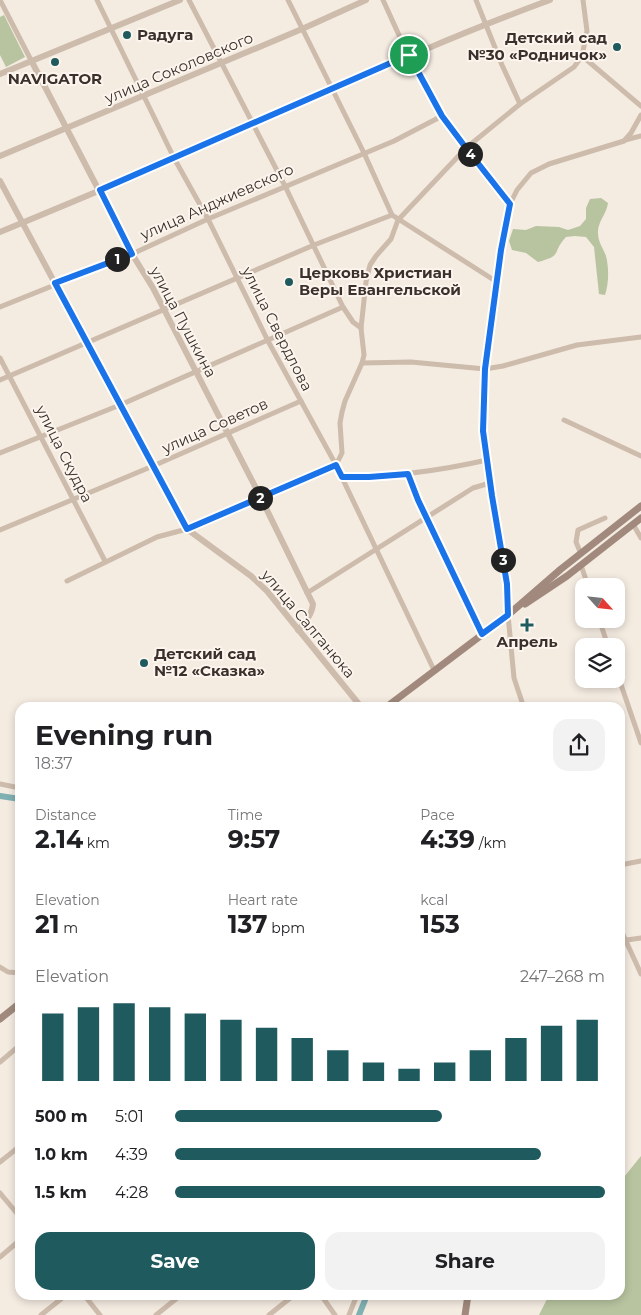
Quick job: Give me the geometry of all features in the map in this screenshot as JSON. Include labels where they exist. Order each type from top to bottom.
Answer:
[{"type":"main road","points":[[394,702],[508,615],[641,506]]},
{"type":"main road","points":[[508,615],[581,565],[641,518]]},
{"type":"main road","points":[[0,1019],[15,1007]]},
{"type":"main road","points":[[465,1315],[467,1300]]},
{"type":"street","name":"улица Пушкина","points":[[0,0],[132,254],[150,282],[313,604],[312,611],[298,630]]},
{"type":"street","name":"улица Свердлова","points":[[97,0],[174,158],[208,219],[268,341],[336,465],[434,670]]},
{"type":"street","points":[[0,74],[111,30],[180,0]]},
{"type":"street","points":[[189,0],[285,186],[343,307],[353,322],[361,328]]},
{"type":"street","points":[[288,0],[364,152],[392,215],[497,282]]},
{"type":"street","name":"улица Соколовского","points":[[0,156],[222,64],[366,0]]},
{"type":"street","points":[[383,0],[409,55],[442,116],[510,204]]},
{"type":"street","points":[[476,0],[520,104]]},
{"type":"street","points":[[0,232],[409,55],[550,0]]},
{"type":"street","points":[[67,581],[157,537],[187,529],[336,465],[342,453],[340,423],[342,412],[364,355],[361,328],[366,282],[370,265],[391,239],[398,220],[466,148],[520,104],[574,67],[582,56],[586,45],[587,31],[583,0]]},
{"type":"street","points":[[582,56],[641,106]]},
{"type":"street","points":[[624,140],[631,133],[641,115]]},
{"type":"street","name":"улица Анджиевского","points":[[0,307],[55,283],[132,254],[208,219],[394,141],[442,116]]},
{"type":"street","points":[[522,702],[514,678],[507,584],[483,431],[485,369],[510,204],[516,190],[531,173],[549,164],[641,136]]},
{"type":"street","name":"улица Салганюка","points":[[0,181],[187,529],[252,576],[267,591],[357,702]]},
{"type":"street","points":[[0,380],[314,246],[392,215]]},
{"type":"street","points":[[0,453],[120,405],[343,307]]},
{"type":"street","points":[[362,363],[411,362],[485,369],[503,366],[577,345],[641,337]]},
{"type":"street","name":"улица Скудра","points":[[0,358],[105,561]]},
{"type":"street","name":"улица Советов","points":[[0,530],[301,401]]},
{"type":"street","points":[[564,420],[641,456]]},
{"type":"street","points":[[342,477],[408,474],[449,469],[487,460]]},
{"type":"street","points":[[408,474],[426,517],[482,634]]},
{"type":"street","points":[[307,593],[473,488],[490,483]]},
{"type":"street","points":[[582,554],[576,542],[578,530],[605,518]]},
{"type":"street","points":[[633,524],[641,538]]},
{"type":"street","points":[[581,565],[585,578]]},
{"type":"street","points":[[622,688],[641,743]]},
{"type":"street","points":[[0,784],[15,787]]},
{"type":"street","points":[[625,864],[641,861]]},
{"type":"street","points":[[625,941],[641,938]]},
{"type":"street","points":[[625,945],[641,974]]},
{"type":"street","points":[[0,967],[8,972],[15,973]]},
{"type":"street","points":[[0,1062],[15,1049]]},
{"type":"street","points":[[0,1162],[15,1150]]},
{"type":"street","points":[[0,1193],[15,1212]]},
{"type":"street","points":[[0,1257],[15,1244]]},
{"type":"street","points":[[42,1315],[60,1300]]},
{"type":"street","points":[[88,1300],[100,1315]]},
{"type":"street","points":[[156,1315],[175,1300]]},
{"type":"street","points":[[269,1315],[288,1300]]},
{"type":"street","points":[[324,1300],[335,1315]]},
{"type":"street","points":[[349,1315],[355,1300]]},
{"type":"green space","points":[[4,15],[25,57],[6,67],[0,55],[0,17]]},
{"type":"green space","points":[[601,198],[608,203],[598,229],[598,236],[608,265],[608,281],[605,295],[599,294],[594,247],[586,237],[566,237],[554,255],[538,262],[526,253],[512,250],[509,241],[513,229],[526,230],[536,226],[559,227],[568,230],[580,226],[586,219],[586,208],[590,199]]},
{"type":"green space","points":[[641,1156],[641,1315],[539,1315],[546,1300],[625,1300],[625,1176]]},
{"type":"waterway","points":[[0,796],[15,798]]},
{"type":"waterway","points":[[359,1315],[365,1300]]},
{"type":"place","name":"Радуга","points":[[127,35]]},
{"type":"place","name":"Детский сад №30 «Родничок»","points":[[617,47]]},
{"type":"place","name":"NAVIGATOR","points":[[55,62]]},
{"type":"place","name":"Церковь Христиан Веры Евангельской","points":[[289,282]]},
{"type":"place","name":"Апрель","points":[[527,625]]},
{"type":"place","name":"Детский сад №12 «Сказка»","points":[[144,663]]},
{"type":"route","points":[[409,55],[442,116],[510,204],[501,250],[485,369],[483,431],[507,584],[508,615],[482,634],[418,500],[408,474],[342,477],[336,465],[187,529],[55,283],[132,254],[100,190],[409,55]]}]
